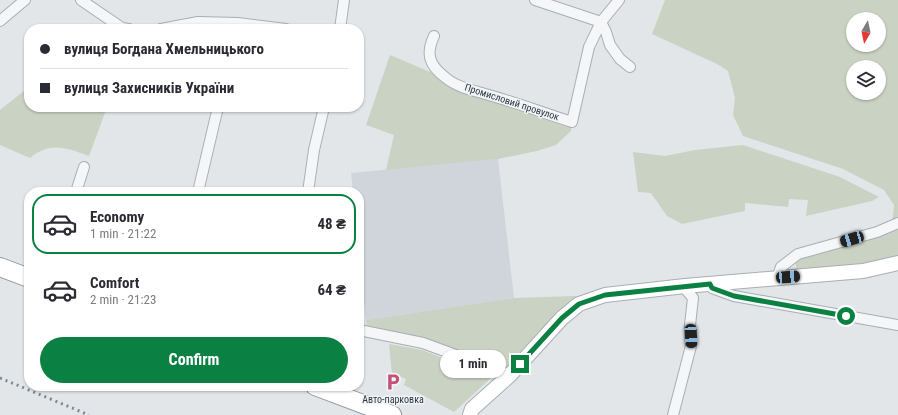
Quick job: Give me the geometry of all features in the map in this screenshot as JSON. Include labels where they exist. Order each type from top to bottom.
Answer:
[{"type":"highway","points":[[0,267],[24,276]]},
{"type":"highway","points":[[328,391],[392,415]]},
{"type":"street","points":[[0,21],[24,0]]},
{"type":"street","points":[[81,0],[116,24]]},
{"type":"street","points":[[341,24],[344,0]]},
{"type":"street","points":[[535,0],[600,22],[606,32],[610,45],[620,59],[630,68]]},
{"type":"street","name":"Промисловий провулок","points":[[434,36],[430,46],[429,55],[435,67],[447,79],[465,88],[572,122],[589,47],[600,22],[619,0]]},
{"type":"street","points":[[187,24],[198,22],[218,24]]},
{"type":"street","points":[[199,187],[217,112]]},
{"type":"street","points":[[309,187],[314,150],[323,112]]},
{"type":"street","points":[[78,187],[84,168]]},
{"type":"street","points":[[777,278],[781,267],[798,254],[877,232],[898,223]]},
{"type":"street","points":[[470,415],[472,409],[510,375],[562,318],[579,304],[605,295],[685,286],[863,271],[898,263]]},
{"type":"street","points":[[710,284],[712,288],[734,296],[898,325]]},
{"type":"street","points":[[673,415],[691,346],[690,325],[693,298],[685,286]]},
{"type":"street","points":[[364,331],[423,343],[510,375]]},
{"type":"shaded area","points":[[665,0],[898,0],[898,263],[799,277],[795,262],[798,254],[892,224],[894,205],[884,190],[843,169],[743,136],[733,115],[735,98],[728,71],[717,64],[652,34]]},
{"type":"shaded area","points":[[390,55],[447,79],[572,122],[571,131],[556,145],[537,151],[498,159],[386,170],[394,135],[366,125]]},
{"type":"shaded area","points":[[24,91],[24,112],[105,112],[89,156],[66,149],[52,148],[45,149],[30,158],[0,145],[0,110]]},
{"type":"shaded area","points":[[743,145],[840,177],[879,197],[872,201],[806,216],[808,200],[789,199],[788,207],[745,203],[745,211],[682,224],[667,216],[651,193],[638,192],[633,152],[665,156],[695,150]]},
{"type":"shaded area","points":[[498,159],[514,298],[366,320],[364,300],[364,187],[352,187],[351,173]]},
{"type":"shaded area","points":[[605,295],[579,304],[510,375],[423,343],[368,332],[366,320],[514,298]]},
{"type":"shaded area","points":[[389,344],[422,350],[492,377],[454,412],[404,385],[406,379],[392,374]]},
{"type":"railway","points":[[0,378],[24,388]]},
{"type":"railway","points":[[31,391],[89,415]]},
{"type":"place","name":"Авто-парковка","points":[[393,382]]},
{"type":"route","points":[[520,364],[562,318],[579,304],[605,295],[710,284],[712,288],[734,296],[846,316]]}]
